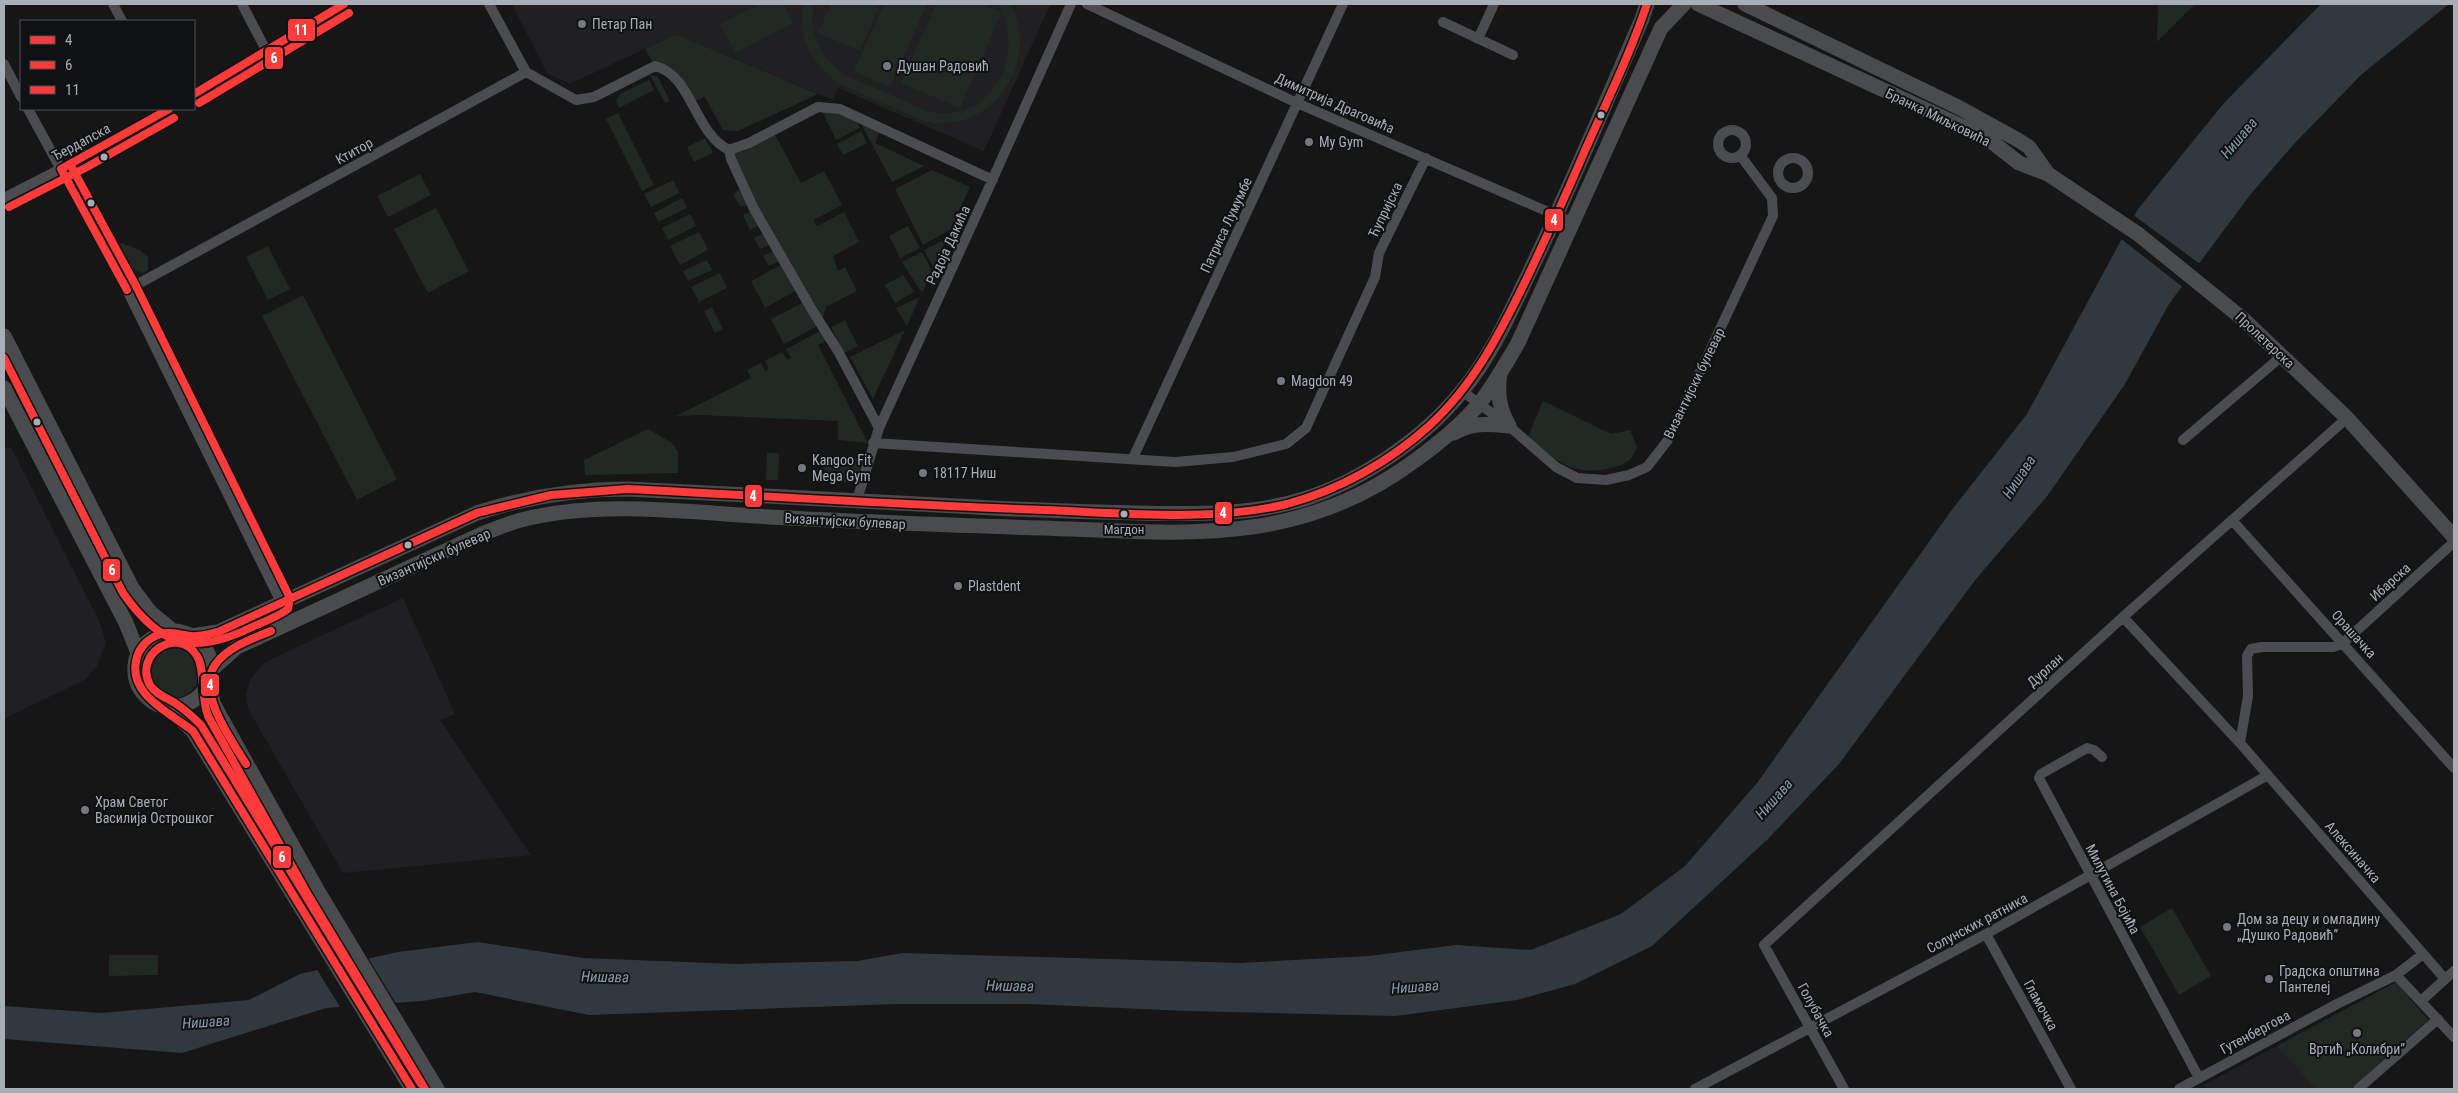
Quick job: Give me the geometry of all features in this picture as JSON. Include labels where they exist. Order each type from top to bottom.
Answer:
[{"type":"street","points":[[113,4],[121,20]]},
{"type":"street","points":[[242,4],[266,50]]},
{"type":"street","points":[[195,93],[344,4]]},
{"type":"street","points":[[489,4],[526,72],[576,100],[594,97],[655,66],[661,67],[680,84],[709,134],[720,145],[729,150],[749,143],[822,106],[840,109],[993,180]]},
{"type":"street","name":"Радоја Дакића","points":[[857,500],[879,428],[993,180],[1070,4]]},
{"type":"street","name":"Димитрија Драговића","points":[[1087,4],[1297,103],[1556,216],[1574,222]]},
{"type":"street","name":"Патриса Лумумбе","points":[[1133,458],[1343,4]]},
{"type":"street","points":[[1478,39],[1494,4]]},
{"type":"street","name":"Византијски булевар","points":[[191,636],[218,632],[477,513],[537,496],[594,489],[627,488],[1058,511],[1185,514],[1235,513],[1269,507],[1304,498],[1351,480],[1393,453],[1437,418],[1462,392],[1500,334],[1556,216],[1647,4]]},
{"type":"street","name":"Византијски булевар","points":[[210,676],[227,654],[249,641],[484,533],[521,520],[598,510],[630,510],[835,521],[1195,533],[1272,525],[1359,497],[1404,469],[1446,438],[1478,404],[1500,372],[1518,343],[1661,28],[1684,4]]},
{"type":"street","name":"Бранка Миљковића","points":[[1698,4],[1987,138],[2019,163],[2048,174]]},
{"type":"street","name":"Бранка Миљковића","points":[[1745,4],[1958,107],[2018,140],[2029,147],[2048,174]]},
{"type":"street","points":[[1443,22],[1512,55]]},
{"type":"street","points":[[4,64],[20,95]]},
{"type":"street","name":"Ктитор","points":[[127,290],[526,72]]},
{"type":"street","points":[[29,110],[127,290],[281,602]]},
{"type":"street","name":"Ђердапска","points":[[4,198],[61,169],[167,110]]},
{"type":"street","points":[[729,150],[730,159],[754,209],[812,310],[838,351],[879,428]]},
{"type":"street","points":[[1740,155],[1772,198],[1784,186]]},
{"type":"street","name":"Ћупријска","points":[[873,443],[1175,462],[1234,456],[1286,444],[1306,428],[1375,277],[1379,253],[1426,158]]},
{"type":"street","name":"Пролетерска","points":[[2048,174],[2172,260],[2263,337],[2347,418],[2454,537]]},
{"type":"street","name":"Византијски булевар","points":[[1462,392],[1509,426],[1549,462],[1577,478],[1588,480],[1618,478],[1647,466],[1668,440],[1773,216],[1772,198]]},
{"type":"street","points":[[4,336],[132,588],[150,612],[173,631],[191,636],[206,650],[213,703],[217,711],[316,888],[437,1089]]},
{"type":"street","points":[[2183,440],[2282,356]]},
{"type":"street","points":[[1500,372],[1498,388],[1500,411],[1509,426]]},
{"type":"street","points":[[4,388],[126,623],[138,654]]},
{"type":"street","name":"Дурлан","points":[[1764,945],[2123,617],[2347,418]]},
{"type":"street","points":[[1446,438],[1466,426],[1482,423],[1509,426]]},
{"type":"street","name":"Орашачка","points":[[2232,520],[2454,768]]},
{"type":"street","name":"Ибарска","points":[[2343,643],[2454,542]]},
{"type":"street","name":"Алексиначка","points":[[2123,617],[2240,743],[2445,979]]},
{"type":"street","points":[[173,631],[152,638],[138,654],[135,667],[138,684],[147,698],[162,706],[193,731],[288,890],[412,1089]]},
{"type":"street","points":[[2240,743],[2248,696],[2247,656],[2251,649],[2262,647],[2333,647],[2343,643]]},
{"type":"street","points":[[162,706],[174,708],[186,706],[196,700],[204,692],[210,676]]},
{"type":"street","name":"Милутина Бојића","points":[[2102,757],[2094,750],[2087,748],[2041,774],[2039,778],[2199,1078]]},
{"type":"street","name":"Солунских ратника","points":[[1695,1089],[1712,1085],[1810,1028],[1986,934],[2268,775]]},
{"type":"street","name":"Гламочка","points":[[1986,934],[2072,1089]]},
{"type":"street","name":"Голубачка","points":[[1764,945],[1844,1089]]},
{"type":"street","name":"Гутенбергова","points":[[2179,1089],[2337,1004],[2396,975],[2423,954]]},
{"type":"street","points":[[2420,1001],[2454,971]]},
{"type":"street","points":[[2396,975],[2454,1037]]},
{"type":"street","points":[[2358,1089],[2438,1019]]},
{"type":"shaded area","name":"Душан Радовић","points":[[512,4],[1050,5],[984,151],[838,88],[833,100],[676,34],[570,84],[547,73]]},
{"type":"shaded area","points":[[759,4],[783,4],[793,23],[736,53],[720,24]]},
{"type":"shaded area","points":[[803,4],[814,4],[813,25],[818,44],[829,61],[837,69],[845,75],[920,109],[930,112],[952,113],[971,107],[987,96],[998,81],[1006,63],[1009,44],[1006,23],[998,4],[1010,4],[1018,26],[1020,48],[1015,69],[1005,88],[991,105],[973,116],[951,123],[924,121],[840,84],[830,76],[815,59],[805,39],[802,28]]},
{"type":"shaded area","points":[[831,4],[880,4],[860,51],[818,33]]},
{"type":"shaded area","points":[[884,4],[927,4],[890,87],[854,71]]},
{"type":"shaded area","points":[[936,4],[982,4],[1002,12],[960,108],[901,83]]},
{"type":"shaded area","points":[[2158,4],[2195,4],[2157,42]]},
{"type":"shaded area","points":[[676,34],[818,94],[738,131],[723,130],[705,97],[692,103],[682,87],[655,66],[645,49]]},
{"type":"shaded area","points":[[650,75],[658,77],[670,101],[665,103]]},
{"type":"shaded area","points":[[649,80],[654,90],[619,108],[616,101],[620,94]]},
{"type":"shaded area","points":[[820,107],[854,116],[860,128],[836,140]]},
{"type":"shaded area","points":[[618,113],[654,185],[642,191],[606,119]]},
{"type":"shaded area","points":[[858,118],[882,128],[875,143],[924,166],[892,182]]},
{"type":"shaded area","points":[[773,131],[801,183],[824,171],[842,205],[814,220],[817,226],[844,212],[859,242],[833,256],[838,271],[845,267],[857,291],[826,307],[821,324],[784,344],[771,319],[806,301],[799,289],[765,308],[751,281],[784,263],[782,260],[769,266],[763,256],[776,249],[773,243],[760,249],[754,238],[766,232],[762,224],[750,230],[743,215],[754,210],[747,205],[741,207],[734,196],[736,191],[742,189],[729,150]]},
{"type":"shaded area","points":[[861,131],[867,143],[843,155],[837,144]]},
{"type":"shaded area","points":[[705,138],[713,153],[694,162],[687,147]]},
{"type":"shaded area","points":[[932,170],[970,187],[950,230],[923,245],[895,189]]},
{"type":"shaded area","points":[[420,174],[431,195],[388,217],[377,196]]},
{"type":"shaded area","points":[[673,180],[679,193],[651,207],[644,194]]},
{"type":"shaded area","points":[[682,198],[687,208],[658,222],[654,213]]},
{"type":"shaded area","points":[[436,208],[469,271],[428,293],[394,229]]},
{"type":"shaded area","points":[[690,214],[696,226],[668,240],[662,228]]},
{"type":"shaded area","points":[[908,226],[920,248],[900,258],[889,236]]},
{"type":"shaded area","points":[[699,232],[708,250],[680,265],[670,246]]},
{"type":"shaded area","points":[[947,238],[933,267],[924,250]]},
{"type":"shaded area","points":[[122,243],[141,251],[148,257],[148,269],[144,273],[134,270],[127,263],[118,244]]},
{"type":"shaded area","points":[[268,246],[290,289],[268,300],[246,257]]},
{"type":"shaded area","points":[[922,252],[932,271],[922,293],[902,262]]},
{"type":"shaded area","points":[[707,260],[712,270],[688,281],[683,271]]},
{"type":"shaded area","points":[[720,273],[727,288],[699,302],[691,287]]},
{"type":"shaded area","points":[[903,275],[914,292],[895,303],[885,285]]},
{"type":"shaded area","points":[[303,295],[397,479],[357,500],[262,316]]},
{"type":"shaded area","points":[[920,297],[907,326],[896,308]]},
{"type":"shaded area","points":[[712,307],[723,329],[715,333],[704,311]]},
{"type":"shaded area","points":[[845,320],[858,346],[844,353],[831,327]]},
{"type":"shaded area","points":[[824,329],[831,338],[818,345],[868,443],[838,440],[838,421],[700,415],[676,416],[751,378],[747,370],[761,363],[765,371],[769,369],[765,361],[782,352],[787,360],[791,358],[786,349]]},
{"type":"shaded area","points":[[905,330],[873,399],[850,357]]},
{"type":"shaded area","points":[[1543,401],[1611,434],[1630,430],[1637,447],[1633,456],[1621,465],[1598,470],[1576,468],[1556,460],[1527,439]]},
{"type":"shaded area","points":[[648,429],[672,443],[678,452],[678,473],[585,475],[584,460]]},
{"type":"shaded area","points":[[11,447],[100,623],[106,643],[97,666],[86,679],[4,719],[4,448]]},
{"type":"shaded area","points":[[767,453],[779,453],[778,480],[766,480]]},
{"type":"shaded area","points":[[825,455],[869,458],[862,483],[824,482]]},
{"type":"shaded area","points":[[403,598],[455,714],[440,720],[531,855],[343,873],[248,709],[246,693],[252,677],[265,662]]},
{"type":"shaded area","points":[[173,642],[184,644],[193,650],[199,659],[201,670],[199,681],[193,690],[184,696],[173,698],[162,696],[153,690],[147,681],[145,670],[147,659],[153,650],[162,644]]},
{"type":"shaded area","points":[[2172,908],[2211,976],[2179,995],[2140,927]]},
{"type":"shaded area","points":[[109,955],[158,955],[158,975],[109,976]]},
{"type":"shaded area","name":"Вртић „Колибри”","points":[[2396,982],[2428,1020],[2350,1089],[2206,1089],[2204,1085]]},
{"type":"shaded area","name":"Вртић „Колибри”","points":[[2396,982],[2428,1020],[2350,1089],[2316,1089],[2277,1046]]},
{"type":"water","name":"Нишава","points":[[2321,4],[2449,4],[2362,74],[2293,145],[2250,195],[2169,304],[2125,384],[2048,495],[1976,579],[1839,764],[1768,839],[1652,946],[1575,984],[1517,1000],[1395,1016],[1188,1011],[1030,1004],[896,1004],[589,1015],[475,992],[422,1001],[326,1008],[182,1053],[4,1039],[4,1006],[101,1013],[249,1000],[300,974],[398,952],[478,942],[583,958],[736,964],[858,961],[902,953],[1240,963],[1369,956],[1456,945],[1531,950],[1621,914],[1685,866],[1757,783],[1951,511],[2027,414],[2138,209],[2224,103]]},
{"type":"pier","points":[[2132,214],[2200,264],[2184,288],[2120,238]]},
{"type":"pier","points":[[367,956],[397,1005],[342,1010],[316,968]]},
{"type":"transit line","name":"11","points":[[195,93],[344,4]]},
{"type":"transit line","name":"4","points":[[412,1089],[193,731],[152,701],[138,682],[135,670],[137,657],[140,649],[146,642],[157,635],[165,633],[194,636],[218,632],[477,513],[551,495],[627,489],[941,506],[1198,515],[1258,510],[1287,504],[1344,483],[1380,463],[1429,426],[1445,410],[1485,358],[1541,249],[1625,61],[1647,4]]},
{"type":"transit line","name":"6","points":[[199,103],[349,13]]},
{"type":"transit line","name":"11","points":[[61,169],[167,110]]},
{"type":"transit line","name":"6","points":[[9,207],[87,167],[174,118]]},
{"type":"transit line","name":"6","points":[[4,358],[123,593],[150,625],[164,635],[179,641],[194,643],[211,642],[229,637],[275,617],[288,609],[290,598],[136,286],[70,164]]},
{"type":"transit line","name":"11","points":[[61,169],[127,290]]},
{"type":"transit line","name":"4","points":[[246,764],[218,716],[210,689],[210,676],[215,665],[226,653],[240,644],[271,631]]},
{"type":"transit line","name":"6","points":[[421,1084],[201,725],[178,705],[161,696],[150,685],[146,674],[148,663],[152,654],[160,647],[169,643],[179,643],[189,647],[197,656],[201,668],[204,701],[208,716],[307,893],[425,1089]]},
{"type":"place","name":"Петар Пан","points":[[582,24]]},
{"type":"place","name":"Душан Радовић","points":[[887,66]]},
{"type":"place","name":"My Gym","points":[[1309,142]]},
{"type":"place","name":"Magdon 49","points":[[1281,381]]},
{"type":"place","name":"Kangoo Fit Mega Gym","points":[[802,468]]},
{"type":"place","name":"18117 Ниш","points":[[923,473]]},
{"type":"place","name":"Магдон","points":[[1124,514]]},
{"type":"place","name":"Plastdent","points":[[958,586]]},
{"type":"place","name":"Храм Светог Василија Острошког","points":[[85,810]]},
{"type":"place","name":"Дом за децу и омладину „Душко Радовић”","points":[[2227,927]]},
{"type":"place","name":"Градска општина Пантелеј","points":[[2269,979]]},
{"type":"place","name":"Вртић „Колибри”","points":[[2357,1033]]}]
